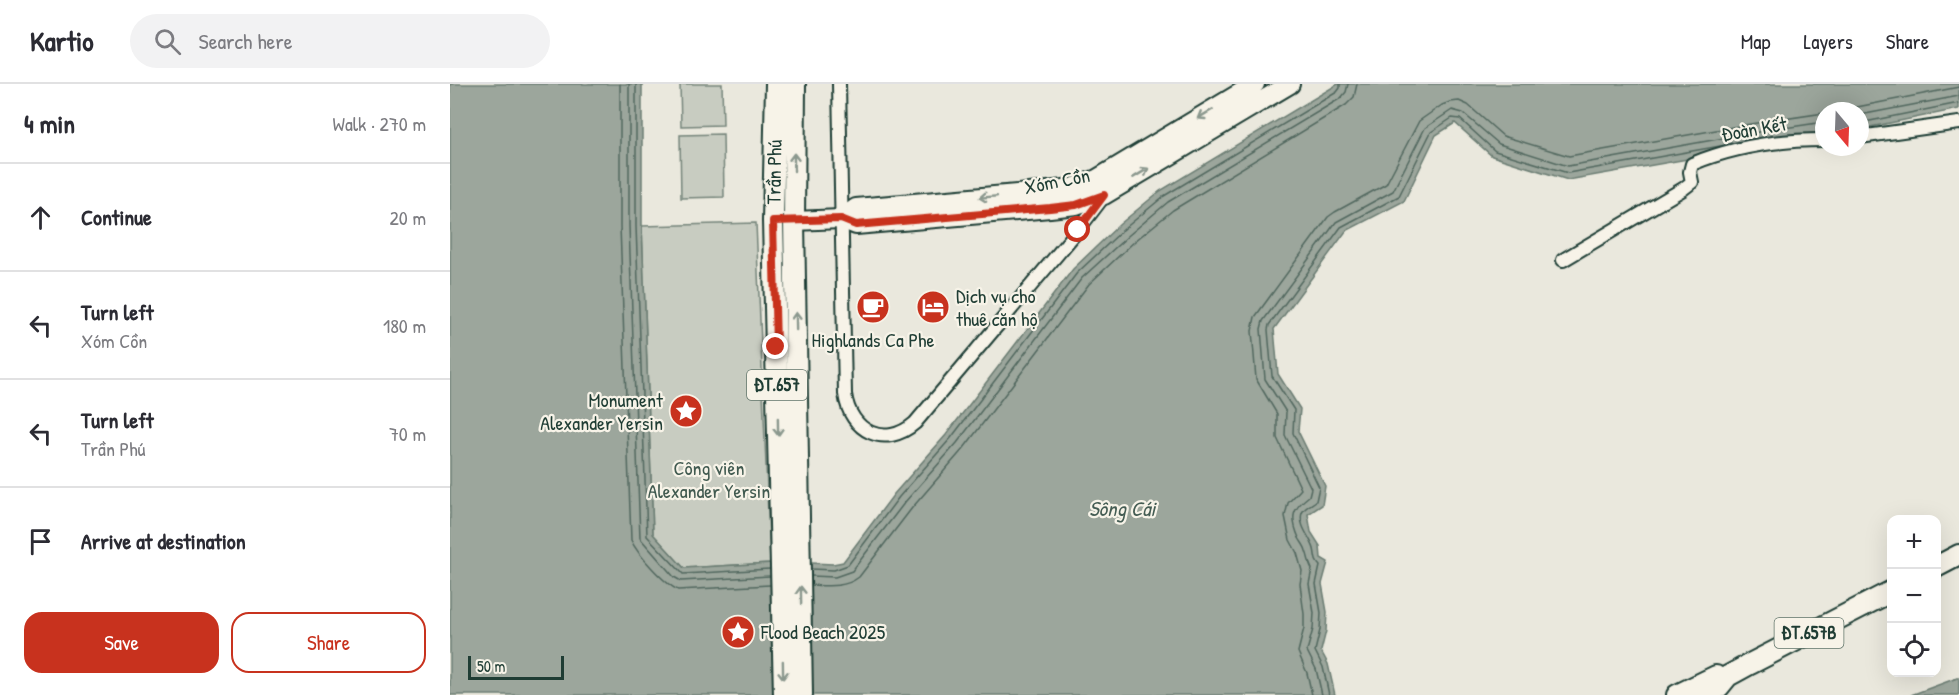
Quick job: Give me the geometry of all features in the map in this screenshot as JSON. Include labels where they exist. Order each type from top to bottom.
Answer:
[{"type":"main road","name":"Trần Phú","points":[[776,84],[773,221],[791,548]]},
{"type":"main road","name":"Trần Phú","points":[[791,548],[795,84]]},
{"type":"main road","points":[[773,221],[794,221]]},
{"type":"main road","name":"ĐT.657","points":[[784,695],[791,548]]},
{"type":"main road","name":"ĐT.657","points":[[791,548],[802,695]]},
{"type":"main road","points":[[1941,564],[1959,555]]},
{"type":"main road","name":"ĐT.657B","points":[[1705,695],[1719,687],[1728,676],[1887,594]]},
{"type":"main road","name":"ĐT.657B","points":[[1677,695],[1714,676],[1728,676]]},
{"type":"street","points":[[838,84],[847,405],[853,418],[871,433],[894,435],[905,432],[915,423],[1078,230],[1101,187]]},
{"type":"street","name":"Xóm Cồn","points":[[794,221],[841,219],[856,225],[1076,205],[1255,84]]},
{"type":"street","name":"Xóm Cồn","points":[[1101,187],[1290,84]]},
{"type":"street","points":[[1869,136],[1959,123]]},
{"type":"street","name":"Đoàn Kết","points":[[1563,260],[1683,189],[1692,182],[1690,172],[1692,164],[1723,153],[1800,140],[1815,140]]},
{"type":"green space","points":[[680,84],[722,84],[723,125],[681,126]]},
{"type":"green space","points":[[723,134],[724,197],[681,198],[680,135]]},
{"type":"green space","name":"Công viên Alexander Yersin","points":[[756,223],[770,563],[684,568],[653,534],[642,226]]},
{"type":"water","name":"Sông Cái","points":[[450,84],[642,84],[642,226],[653,534],[684,568],[790,562],[833,564],[843,562],[894,494],[946,435],[1073,269],[1120,224],[1160,191],[1338,84],[1959,84],[1959,109],[1869,127],[1869,102],[1815,102],[1815,137],[1568,180],[1492,156],[1455,123],[1436,135],[1404,201],[1346,231],[1274,329],[1278,374],[1300,409],[1298,431],[1325,486],[1322,505],[1308,514],[1311,532],[1320,546],[1321,558],[1328,562],[1322,584],[1327,612],[1326,631],[1321,651],[1328,664],[1335,695],[450,695]]},
{"type":"water","points":[[1959,678],[1959,695],[1911,695]]},
{"type":"place","name":"Highlands Ca Phe","points":[[873,307]]},
{"type":"place","name":"Dịch vụ cho thuê căn hộ","points":[[933,307]]},
{"type":"place","name":"Monument Alexander Yersin","points":[[686,411]]},
{"type":"place","name":"Flood Beach 2025","points":[[738,632]]},
{"type":"route","points":[[776,347],[773,221],[841,219],[856,225],[1076,205],[1104,195],[1078,230]]}]
